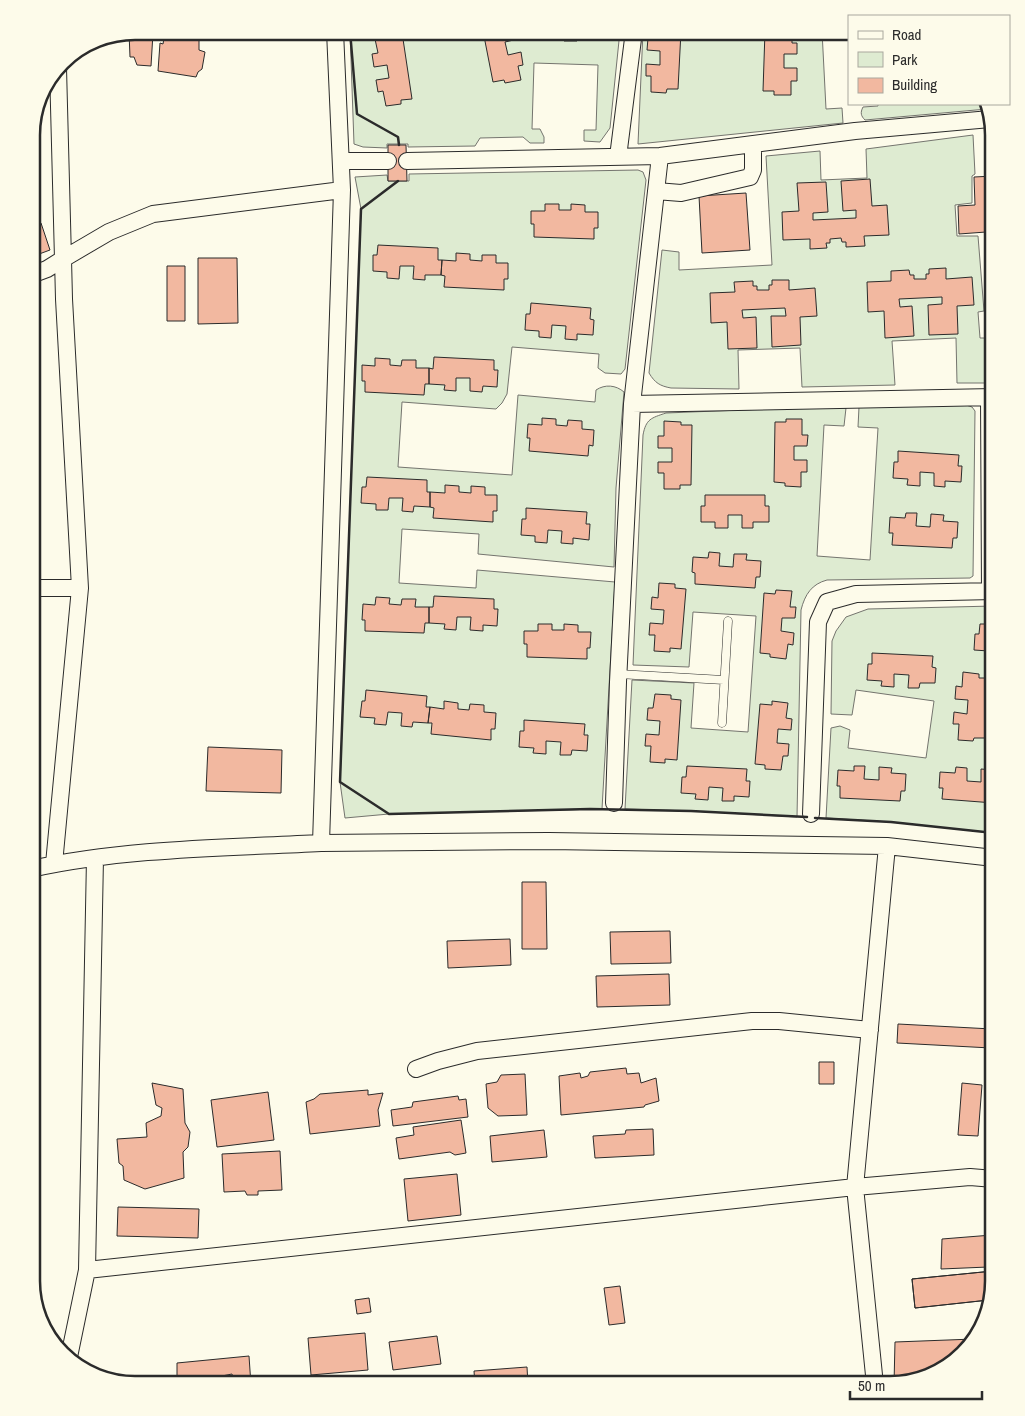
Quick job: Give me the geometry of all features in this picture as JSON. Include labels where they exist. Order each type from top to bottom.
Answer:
[{"type":"street","points":[[321,843],[342,190],[335,40]]},
{"type":"street","points":[[618,157],[633,40]]},
{"type":"street","points":[[54,864],[80,588],[65,319],[58,79]]},
{"type":"street","points":[[406,161],[660,156],[855,131],[984,120]]},
{"type":"street","points":[[656,191],[681,194],[750,177],[753,170],[753,144]]},
{"type":"street","points":[[614,803],[618,674],[632,404],[660,156]]},
{"type":"street","points":[[341,161],[388,161]]},
{"type":"street","points":[[40,272],[109,232],[153,214],[342,190]]},
{"type":"street","points":[[632,404],[985,397]]},
{"type":"street","points":[[40,588],[80,588]]},
{"type":"street","points":[[811,814],[818,622],[827,602],[856,594],[985,591]]},
{"type":"street","points":[[40,867],[95,858],[151,852],[321,843],[550,841],[887,846],[985,857]]},
{"type":"street","points":[[874,1376],[855,1187],[887,846]]},
{"type":"street","points":[[70,1349],[87,1270],[95,858]]},
{"type":"street","points":[[416,1069],[477,1051],[752,1021],[779,1021],[870,1030]]},
{"type":"street","points":[[87,1270],[855,1187],[970,1177],[985,1178]]},
{"type":"lane","points":[[722,723],[728,621]]},
{"type":"lane","points":[[618,674],[724,680]]},
{"type":"green space","points":[[350,40],[619,40],[610,128],[600,142],[584,141],[584,130],[596,130],[598,65],[534,63],[532,129],[540,129],[544,137],[544,143],[530,143],[523,137],[480,138],[475,146],[408,147],[408,144],[387,144],[387,148],[363,147],[354,144]]},
{"type":"green space","points":[[643,40],[822,40],[826,109],[842,108],[843,123],[638,144]]},
{"type":"green space","points":[[980,105],[982,109],[865,120],[861,114],[863,107]]},
{"type":"green space","points":[[973,135],[975,174],[972,176],[972,203],[955,205],[957,236],[978,236],[984,311],[978,312],[980,338],[985,338],[985,383],[957,383],[956,338],[892,341],[895,385],[802,387],[800,348],[738,350],[739,389],[671,388],[658,384],[649,373],[662,250],[679,252],[679,270],[772,265],[766,156],[820,151],[821,180],[867,178],[866,149]]},
{"type":"green space","points":[[638,170],[643,172],[646,180],[625,369],[621,374],[605,373],[598,368],[599,354],[512,347],[507,394],[496,409],[402,402],[398,467],[512,475],[518,395],[595,402],[596,390],[603,387],[614,387],[624,392],[616,488],[614,567],[478,554],[479,534],[402,529],[399,583],[476,588],[477,570],[615,582],[602,809],[389,814],[345,818],[340,782],[361,209],[355,177],[387,175],[388,181],[409,181],[409,174]]},
{"type":"green space","points":[[966,405],[972,407],[975,411],[973,576],[970,578],[827,580],[813,587],[805,599],[801,610],[797,817],[625,809],[632,680],[694,683],[691,728],[748,732],[756,616],[693,612],[689,667],[633,665],[643,435],[648,422],[666,413],[817,407],[846,408],[844,426],[824,425],[817,556],[870,560],[878,428],[858,427],[859,407]]},
{"type":"green space","points":[[985,606],[985,832],[891,822],[826,818],[831,728],[840,726],[850,730],[848,748],[926,758],[934,701],[856,690],[852,715],[831,714],[832,641],[836,631],[846,617],[868,609]]},
{"type":"building","points":[[129,40],[153,40],[151,66],[137,65],[134,57],[130,57]]},
{"type":"building","points":[[164,40],[199,40],[199,50],[205,52],[202,69],[196,77],[158,71],[160,43],[163,44]]},
{"type":"building","points":[[375,40],[403,40],[412,99],[401,100],[401,104],[386,106],[383,91],[378,92],[376,80],[389,78],[387,65],[374,67],[372,54],[378,53]]},
{"type":"building","points":[[485,40],[514,40],[505,42],[508,55],[521,52],[523,65],[518,66],[521,80],[505,83],[504,80],[493,82]]},
{"type":"building","points":[[648,40],[681,40],[678,89],[667,89],[666,93],[651,92],[651,76],[646,76],[646,64],[660,65],[660,51],[647,50]]},
{"type":"building","points":[[765,40],[792,40],[792,43],[797,43],[797,54],[784,54],[784,68],[797,68],[797,81],[791,81],[791,95],[774,95],[774,91],[763,91]]},
{"type":"building","points":[[388,145],[406,145],[407,181],[388,181]]},
{"type":"building","points":[[985,176],[985,232],[959,234],[958,206],[975,205],[974,177]]},
{"type":"building","points":[[870,179],[872,206],[887,205],[889,235],[864,236],[865,246],[846,247],[846,242],[842,242],[841,238],[830,239],[830,243],[826,243],[827,248],[810,249],[810,239],[783,240],[782,212],[799,211],[797,183],[826,182],[828,212],[813,213],[813,220],[856,218],[856,210],[843,211],[841,181]]},
{"type":"building","points":[[746,193],[750,250],[702,253],[699,196]]},
{"type":"building","points":[[545,204],[559,204],[559,210],[571,210],[571,204],[585,205],[585,212],[598,212],[598,228],[594,228],[594,239],[534,237],[531,211],[545,211]]},
{"type":"building","points":[[40,223],[50,250],[40,254]]},
{"type":"building","points":[[378,245],[438,248],[438,260],[442,260],[441,275],[425,275],[425,280],[413,279],[414,266],[400,266],[399,279],[387,278],[387,272],[373,271],[373,255],[377,255]]},
{"type":"building","points":[[456,253],[470,254],[470,260],[482,261],[482,255],[496,255],[496,263],[508,263],[508,279],[504,279],[504,290],[444,287],[445,276],[441,275],[442,260],[456,261]]},
{"type":"building","points":[[198,258],[237,258],[238,323],[198,324]]},
{"type":"building","points":[[167,266],[185,266],[185,321],[167,321]]},
{"type":"building","points":[[946,268],[946,279],[972,277],[974,305],[957,306],[958,334],[929,335],[928,305],[942,304],[942,297],[899,299],[900,307],[912,306],[914,336],[885,338],[884,311],[868,312],[867,282],[891,281],[891,271],[909,270],[910,275],[914,275],[914,279],[926,279],[929,269]]},
{"type":"building","points":[[772,280],[789,280],[789,290],[815,288],[817,316],[800,317],[801,345],[772,347],[771,316],[786,316],[785,308],[742,310],[743,318],[756,317],[757,348],[728,349],[727,322],[711,323],[710,293],[735,292],[734,282],[753,281],[753,286],[757,286],[757,290],[769,290]]},
{"type":"building","points":[[531,303],[591,308],[590,319],[594,320],[593,335],[577,334],[577,340],[565,339],[566,326],[552,325],[551,338],[539,337],[539,331],[525,330],[526,314],[530,314]]},
{"type":"building","points":[[434,357],[494,360],[494,370],[498,370],[497,387],[483,386],[482,392],[470,391],[470,378],[456,378],[456,391],[444,390],[445,385],[429,384],[429,368],[433,369]]},
{"type":"building","points":[[375,358],[390,359],[390,365],[401,366],[402,360],[416,360],[416,368],[429,368],[429,384],[425,384],[424,395],[365,392],[365,381],[362,381],[362,365],[375,366]]},
{"type":"building","points":[[542,418],[556,419],[556,425],[567,426],[568,420],[582,421],[582,429],[594,430],[593,446],[589,445],[588,456],[529,451],[530,438],[527,438],[528,424],[542,425]]},
{"type":"building","points":[[786,419],[802,419],[802,435],[808,435],[807,446],[794,446],[794,460],[807,460],[807,472],[801,472],[801,487],[785,486],[785,483],[774,482],[775,422],[786,422]]},
{"type":"building","points":[[664,421],[681,422],[681,425],[692,425],[691,485],[680,485],[680,489],[664,489],[664,473],[658,473],[658,462],[672,462],[672,448],[658,448],[658,436],[664,436]]},
{"type":"building","points":[[898,451],[959,455],[958,466],[962,466],[961,482],[945,481],[945,487],[934,486],[934,473],[920,472],[920,486],[907,485],[908,479],[893,478],[894,462],[898,462]]},
{"type":"building","points":[[367,477],[427,480],[427,492],[430,492],[430,507],[414,506],[413,512],[402,511],[403,498],[389,498],[388,510],[376,510],[376,504],[361,503],[362,487],[366,487]]},
{"type":"building","points":[[445,485],[459,486],[459,492],[471,493],[471,486],[485,487],[485,495],[497,495],[497,511],[493,511],[493,522],[433,518],[434,508],[430,507],[430,492],[445,493]]},
{"type":"building","points":[[705,495],[765,495],[765,506],[769,506],[769,522],[753,522],[753,528],[742,528],[742,515],[728,515],[728,528],[715,528],[715,522],[701,522],[701,506],[705,506]]},
{"type":"building","points":[[526,508],[587,512],[586,524],[590,524],[589,540],[573,538],[573,544],[561,543],[562,531],[548,530],[547,543],[535,542],[535,536],[521,535],[522,519],[526,519]]},
{"type":"building","points":[[906,513],[917,513],[916,526],[930,527],[931,514],[944,515],[943,521],[958,522],[957,538],[953,538],[952,548],[892,545],[893,533],[889,533],[890,517],[905,518]]},
{"type":"building","points":[[709,552],[720,553],[719,566],[733,567],[734,554],[747,554],[746,560],[761,561],[760,577],[756,577],[755,588],[695,584],[695,573],[692,572],[693,557],[708,558]]},
{"type":"building","points":[[659,583],[675,584],[675,588],[686,589],[681,649],[670,648],[670,652],[654,651],[655,635],[649,635],[650,623],[663,624],[664,610],[651,609],[652,597],[658,598]]},
{"type":"building","points":[[776,590],[792,591],[790,607],[796,607],[795,618],[782,618],[781,631],[794,633],[793,645],[788,644],[786,659],[770,657],[770,654],[760,653],[764,593],[775,594]]},
{"type":"building","points":[[434,596],[494,599],[494,609],[498,609],[497,626],[483,625],[483,631],[470,630],[471,617],[457,617],[456,630],[444,629],[445,624],[429,623],[429,607],[433,607]]},
{"type":"building","points":[[376,597],[390,598],[389,604],[401,605],[402,599],[416,599],[415,607],[429,607],[429,623],[425,623],[424,633],[365,631],[365,620],[362,620],[363,604],[375,605]]},
{"type":"building","points":[[538,624],[552,624],[552,630],[564,630],[564,624],[578,625],[578,632],[591,632],[590,648],[587,648],[587,659],[527,657],[524,631],[538,631]]},
{"type":"building","points":[[980,624],[985,624],[985,651],[974,650],[975,634],[979,634]]},
{"type":"building","points":[[872,653],[933,656],[932,667],[936,668],[935,683],[920,683],[919,688],[908,688],[909,675],[894,674],[894,687],[881,686],[882,681],[867,680],[868,664],[872,664]]},
{"type":"building","points":[[963,672],[979,674],[979,678],[985,678],[985,738],[974,738],[973,741],[958,740],[959,724],[953,724],[954,712],[967,714],[968,700],[955,699],[956,686],[962,687]]},
{"type":"building","points":[[366,690],[427,696],[426,707],[430,707],[428,723],[413,722],[412,727],[401,726],[402,713],[388,712],[386,725],[374,724],[375,718],[360,717],[362,701],[365,701]]},
{"type":"building","points":[[655,694],[671,695],[671,699],[681,700],[677,760],[665,759],[665,763],[650,762],[651,746],[645,746],[646,734],[659,735],[660,721],[647,720],[648,708],[653,708]]},
{"type":"building","points":[[444,701],[458,703],[458,709],[469,710],[470,704],[484,705],[484,712],[496,713],[495,729],[491,729],[491,740],[431,734],[432,723],[428,723],[430,707],[444,709]]},
{"type":"building","points":[[772,701],[788,703],[786,718],[792,719],[791,730],[778,729],[777,743],[789,744],[788,756],[783,756],[781,770],[765,769],[765,765],[755,764],[760,704],[772,705]]},
{"type":"building","points":[[524,720],[585,724],[584,735],[588,735],[587,751],[572,750],[571,755],[560,755],[561,742],[546,741],[546,754],[533,753],[534,748],[519,747],[520,731],[524,731]]},
{"type":"building","points":[[208,747],[282,750],[281,793],[206,791]]},
{"type":"building","points":[[687,766],[747,769],[746,781],[750,781],[749,797],[734,796],[734,801],[722,801],[723,788],[709,787],[708,800],[695,799],[696,794],[681,793],[682,777],[686,777]]},
{"type":"building","points":[[854,766],[865,766],[864,779],[879,780],[879,767],[892,768],[891,773],[906,774],[905,791],[901,791],[900,801],[840,798],[840,786],[837,786],[838,770],[854,771]]},
{"type":"building","points":[[956,767],[967,768],[967,781],[981,782],[981,769],[985,769],[985,802],[942,799],[943,788],[939,788],[940,772],[955,773]]},
{"type":"building","points":[[522,882],[546,882],[547,949],[522,949]]},
{"type":"building","points":[[670,931],[671,963],[611,964],[610,932]]},
{"type":"building","points":[[510,939],[511,965],[448,968],[447,941]]},
{"type":"building","points":[[669,974],[670,1005],[597,1007],[596,976]]},
{"type":"building","points":[[898,1024],[985,1029],[985,1048],[897,1043]]},
{"type":"building","points":[[819,1062],[834,1062],[834,1084],[819,1084]]},
{"type":"building","points":[[626,1068],[627,1074],[639,1073],[641,1083],[656,1078],[659,1101],[644,1107],[561,1115],[559,1076],[580,1073],[581,1078],[588,1076],[590,1072]]},
{"type":"building","points":[[525,1074],[527,1115],[498,1116],[488,1108],[486,1084],[497,1082],[501,1075]]},
{"type":"building","points":[[152,1083],[183,1089],[185,1123],[190,1132],[188,1147],[183,1152],[184,1178],[145,1189],[124,1180],[123,1166],[119,1163],[117,1139],[147,1137],[146,1123],[161,1116],[162,1108],[156,1105]]},
{"type":"building","points":[[962,1083],[982,1085],[978,1136],[958,1135]]},
{"type":"building","points":[[368,1090],[368,1095],[383,1093],[378,1110],[380,1126],[310,1134],[306,1102],[320,1094]]},
{"type":"building","points":[[268,1092],[274,1140],[217,1147],[211,1100]]},
{"type":"building","points":[[458,1096],[459,1100],[466,1099],[468,1117],[393,1126],[391,1110],[412,1107],[413,1102]]},
{"type":"building","points":[[461,1120],[466,1153],[455,1155],[450,1152],[399,1159],[396,1138],[414,1135],[413,1127]]},
{"type":"building","points":[[653,1129],[654,1155],[595,1158],[593,1136],[625,1134],[626,1130]]},
{"type":"building","points":[[544,1130],[547,1157],[492,1162],[490,1136]]},
{"type":"building","points":[[280,1151],[282,1190],[258,1191],[258,1195],[247,1195],[245,1191],[224,1192],[222,1154]]},
{"type":"building","points":[[457,1174],[461,1215],[408,1221],[404,1179]]},
{"type":"building","points":[[118,1207],[199,1209],[198,1238],[117,1236]]},
{"type":"building","points":[[985,1236],[985,1267],[941,1269],[942,1239]]},
{"type":"building","points":[[985,1272],[983,1301],[915,1308],[912,1279]]},
{"type":"building","points":[[985,1272],[983,1301],[915,1308],[912,1279]]},
{"type":"building","points":[[620,1286],[625,1323],[609,1325],[604,1288]]},
{"type":"building","points":[[369,1298],[371,1312],[357,1314],[355,1300]]},
{"type":"building","points":[[365,1333],[368,1370],[311,1375],[308,1338]]},
{"type":"building","points":[[437,1336],[441,1364],[393,1370],[389,1342]]},
{"type":"building","points":[[965,1339],[948,1356],[927,1369],[915,1373],[894,1376],[895,1342]]},
{"type":"building","points":[[249,1356],[250,1376],[233,1376],[232,1374],[222,1376],[177,1376],[177,1363]]},
{"type":"building","points":[[527,1367],[528,1376],[474,1376],[474,1371]]},
{"type":"wall","points":[[351,40],[357,114],[398,137],[399,145]]},
{"type":"wall","points":[[398,181],[361,209],[340,782],[389,814],[590,809],[691,811],[807,817]]},
{"type":"wall","points":[[815,818],[891,822],[985,832]]}]
